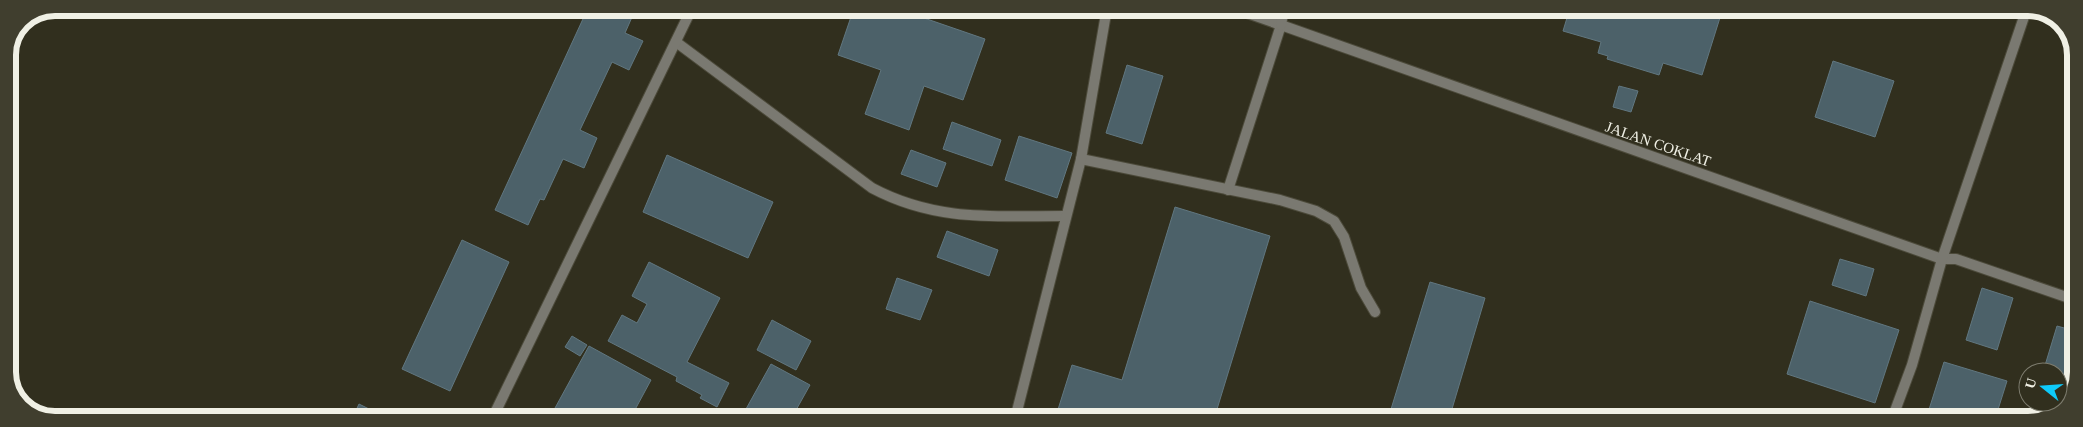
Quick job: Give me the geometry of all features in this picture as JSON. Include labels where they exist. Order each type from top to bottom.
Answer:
[{"type":"street","points":[[496,411],[688,16]]},
{"type":"street","points":[[1018,411],[1040,328],[1065,216],[1081,160],[1105,16]]},
{"type":"street","name":"JALAN COKLAT","points":[[1256,16],[1942,260],[1956,259],[2067,297]]},
{"type":"street","points":[[1228,190],[1283,16]]},
{"type":"street","points":[[1895,411],[1912,365],[1942,260],[2024,16]]},
{"type":"street","points":[[676,42],[872,188],[892,199],[923,210],[961,216],[1065,216]]},
{"type":"street","points":[[1081,160],[1280,200],[1316,211],[1334,221],[1344,237],[1361,288],[1375,312]]},
{"type":"building","points":[[584,16],[632,16],[625,33],[643,41],[629,70],[612,62],[580,130],[597,138],[584,168],[563,159],[544,200],[540,199],[528,225],[495,210]]},
{"type":"building","points":[[851,16],[925,16],[924,18],[985,39],[963,100],[924,86],[909,130],[865,114],[881,70],[838,55]]},
{"type":"building","points":[[1568,16],[1720,16],[1702,75],[1663,63],[1659,75],[1607,59],[1608,56],[1598,53],[1601,42],[1563,31]]},
{"type":"building","points":[[1833,61],[1894,81],[1875,137],[1815,117]]},
{"type":"building","points":[[1127,65],[1163,76],[1142,144],[1106,133]]},
{"type":"building","points":[[1619,86],[1638,91],[1631,112],[1613,107]]},
{"type":"building","points":[[952,122],[1001,140],[992,166],[943,149]]},
{"type":"building","points":[[1019,136],[1072,153],[1057,198],[1005,180]]},
{"type":"building","points":[[911,150],[946,163],[937,187],[901,174]]},
{"type":"building","points":[[667,155],[773,202],[748,258],[643,212]]},
{"type":"building","points":[[1175,207],[1270,236],[1216,411],[1058,411],[1072,365],[1122,380]]},
{"type":"building","points":[[947,231],[998,250],[989,276],[937,257]]},
{"type":"building","points":[[462,240],[509,262],[450,391],[402,369]]},
{"type":"building","points":[[1840,259],[1874,269],[1866,296],[1832,285]]},
{"type":"building","points":[[649,262],[720,298],[687,362],[729,383],[717,407],[700,398],[702,395],[676,381],[677,377],[608,341],[622,315],[637,323],[647,304],[632,296]]},
{"type":"building","points":[[897,278],[932,290],[920,320],[886,309]]},
{"type":"building","points":[[1430,282],[1485,298],[1451,411],[1390,411]]},
{"type":"building","points":[[1982,288],[2013,298],[1997,350],[1966,340]]},
{"type":"building","points":[[1810,301],[1899,330],[1875,403],[1787,374]]},
{"type":"building","points":[[772,320],[811,341],[796,370],[757,350]]},
{"type":"building","points":[[2057,326],[2067,329],[2067,362],[2046,362]]},
{"type":"building","points":[[572,336],[587,345],[580,356],[565,347]]},
{"type":"building","points":[[589,346],[651,380],[634,411],[553,411]]},
{"type":"building","points":[[1944,362],[2007,381],[1998,411],[1929,411]]},
{"type":"building","points":[[771,364],[810,385],[795,411],[750,411],[746,409]]},
{"type":"building","points":[[359,404],[373,411],[356,411]]}]
